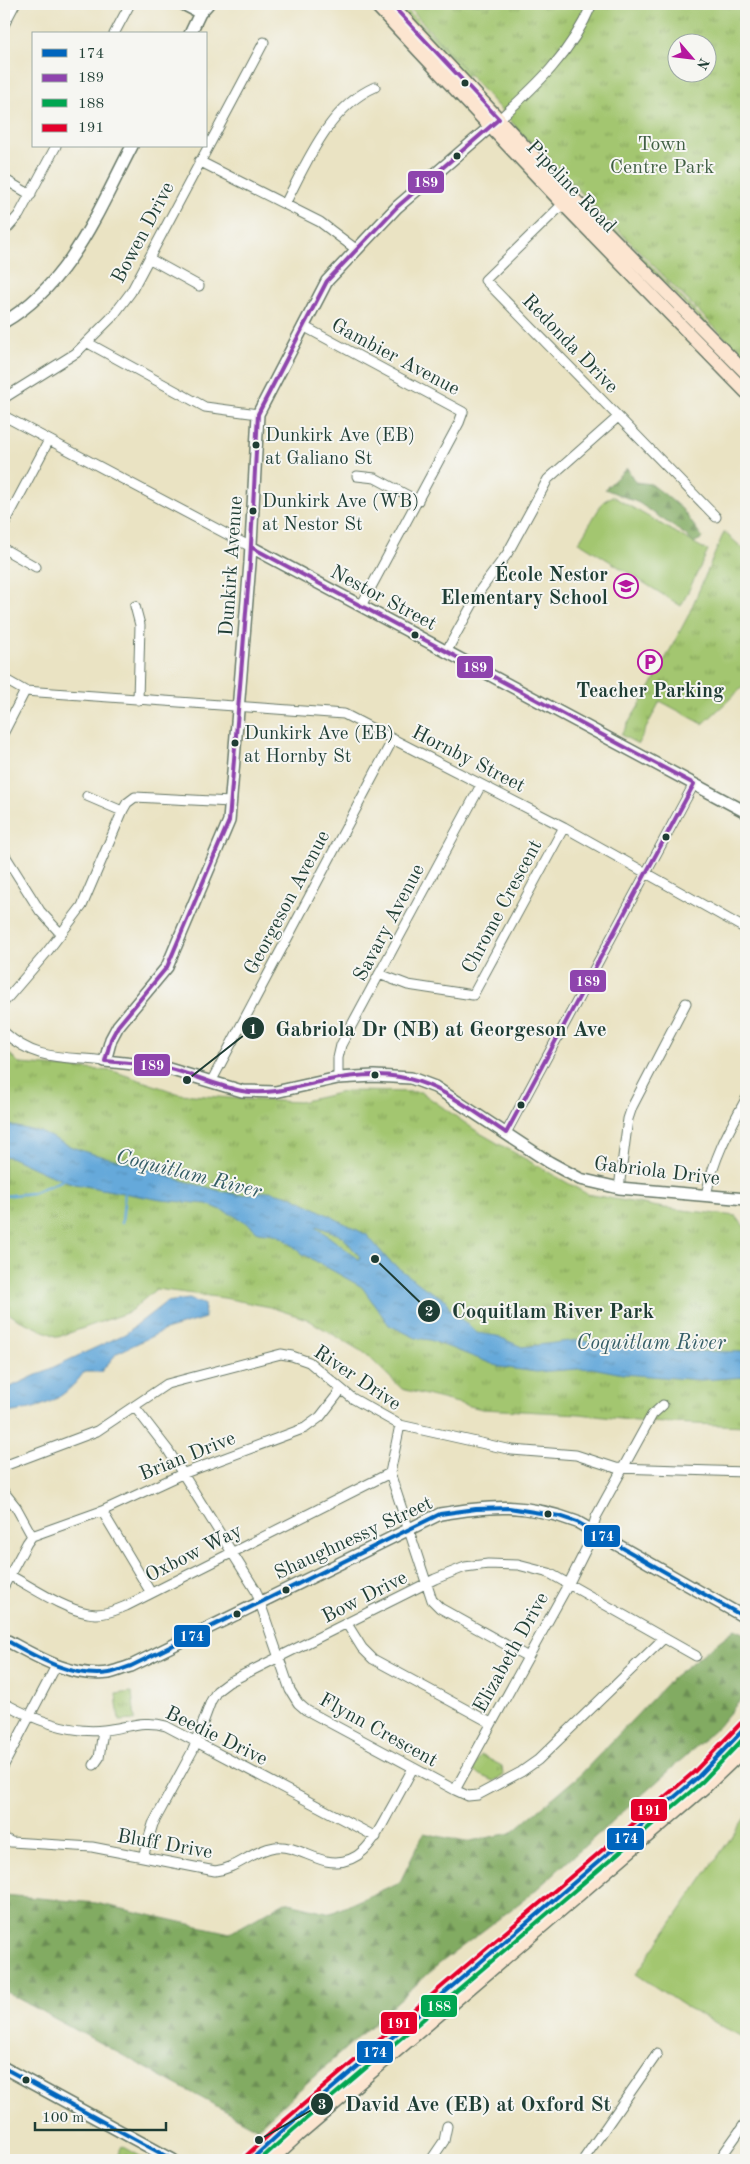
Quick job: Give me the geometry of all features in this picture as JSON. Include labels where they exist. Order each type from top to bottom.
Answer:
[{"type":"main road","name":"Pipeline Road","points":[[375,4],[495,123]]},
{"type":"main road","name":"Pipeline Road","points":[[391,4],[495,123],[746,392]]},
{"type":"main road","name":"Pipeline Road","points":[[567,200],[746,373]]},
{"type":"main road","points":[[251,2160],[289,2125],[398,2035],[698,1777],[746,1727]]},
{"type":"main road","points":[[270,2160],[706,1786],[746,1748]]},
{"type":"street","points":[[4,25],[15,4]]},
{"type":"street","points":[[115,32],[130,4]]},
{"type":"street","points":[[183,4],[203,7],[191,32]]},
{"type":"street","points":[[495,123],[546,76],[564,55],[582,27],[592,4]]},
{"type":"street","name":"Bowen Drive","points":[[208,146],[264,42]]},
{"type":"street","points":[[285,204],[318,141],[342,111],[359,94],[375,87]]},
{"type":"street","name":"Dunkirk Avenue","points":[[105,1061],[111,1039],[118,1026],[167,967],[226,828],[231,802],[239,706],[251,548],[258,414],[327,281],[397,207],[495,123]]},
{"type":"street","points":[[4,232],[19,215],[55,148]]},
{"type":"street","points":[[4,322],[17,315],[36,299],[66,266],[81,244],[131,148]]},
{"type":"street","name":"Bowen Drive","points":[[4,398],[64,361],[88,343],[113,316],[131,292],[150,259],[207,148]]},
{"type":"street","points":[[200,161],[320,222],[357,250]]},
{"type":"street","points":[[4,179],[31,195]]},
{"type":"street","name":"Redonda Drive","points":[[567,200],[485,280],[716,517]]},
{"type":"street","points":[[150,259],[199,286]]},
{"type":"street","name":"Gambier Avenue","points":[[303,326],[463,412],[418,501],[361,606]]},
{"type":"street","points":[[88,343],[206,407],[258,414]]},
{"type":"street","name":"Nestor Street","points":[[4,416],[746,812]]},
{"type":"street","points":[[446,652],[481,589],[507,554],[548,479],[618,418]]},
{"type":"street","points":[[4,525],[49,440]]},
{"type":"street","points":[[356,476],[375,478],[418,501]]},
{"type":"street","points":[[4,550],[36,567]]},
{"type":"street","points":[[135,606],[140,625],[138,700]]},
{"type":"street","name":"Hornby Street","points":[[4,679],[25,691],[344,714],[564,827],[746,929]]},
{"type":"street","points":[[4,732],[25,691]]},
{"type":"street","name":"Georgeson Avenue","points":[[211,1082],[393,739]]},
{"type":"street","points":[[506,1133],[694,784]]},
{"type":"street","name":"Savary Avenue","points":[[338,1078],[338,1058],[341,1046],[482,786]]},
{"type":"street","points":[[87,796],[122,811]]},
{"type":"street","points":[[4,1002],[77,914],[88,895],[127,803],[135,797],[231,802]]},
{"type":"street","name":"Chrome Crescent","points":[[379,974],[408,985],[473,995],[564,827]]},
{"type":"street","points":[[4,854],[40,911],[62,934]]},
{"type":"street","points":[[619,1188],[628,1119],[632,1107],[686,1003]]},
{"type":"street","name":"Gabriola Drive","points":[[4,1032],[36,1053],[162,1067],[242,1091],[266,1092],[338,1078],[397,1076],[422,1081],[436,1087],[554,1166],[574,1176],[619,1188],[746,1200]]},
{"type":"street","points":[[706,1195],[711,1169],[718,1152],[746,1099]]},
{"type":"street","name":"River Drive","points":[[4,1466],[90,1435],[107,1426],[162,1386],[174,1381],[281,1354],[309,1362],[352,1398],[400,1425],[512,1450],[576,1454],[604,1465],[624,1468],[746,1472]]},
{"type":"street","name":"Brian Drive","points":[[32,1536],[102,1511],[182,1474],[305,1428],[320,1417],[342,1390]]},
{"type":"street","name":"Elizabeth Drive","points":[[455,1790],[569,1583],[594,1530],[596,1517],[652,1415],[663,1405]]},
{"type":"street","name":"Flynn Crescent","points":[[134,1406],[168,1450],[256,1592],[290,1690],[298,1703],[306,1710],[468,1796],[478,1795],[530,1766],[664,1638]]},
{"type":"street","points":[[400,1425],[390,1473],[432,1600],[440,1608],[528,1656]]},
{"type":"street","name":"Oxbow Way","points":[[10,1575],[67,1606],[88,1613],[110,1612],[390,1473]]},
{"type":"street","points":[[4,1492],[16,1507],[32,1536],[26,1542],[4,1586]]},
{"type":"street","name":"Shaughnessy Street","points":[[4,1639],[56,1666],[88,1673],[109,1673],[131,1666],[407,1528],[440,1514],[484,1506],[525,1507],[561,1516],[594,1530],[746,1618]]},
{"type":"street","points":[[102,1511],[151,1592]]},
{"type":"street","name":"Bow Drive","points":[[143,1857],[153,1824],[190,1756],[211,1701],[217,1691],[230,1682],[426,1584],[465,1567],[488,1564],[518,1565],[549,1573],[696,1656]]},
{"type":"street","points":[[347,1624],[362,1648],[373,1659],[491,1723]]},
{"type":"street","points":[[4,1765],[56,1666]]},
{"type":"street","name":"Beedie Drive","points":[[4,1703],[52,1724],[103,1731],[154,1722],[171,1728],[376,1838]]},
{"type":"street","points":[[94,1765],[98,1758],[103,1731]]},
{"type":"street","name":"Bluff Drive","points":[[4,1838],[11,1842],[85,1846],[215,1871],[226,1869],[270,1848],[280,1847],[322,1860],[341,1862],[358,1856],[376,1838],[413,1768]]},
{"type":"street","points":[[583,2160],[658,2054]]},
{"type":"street","points":[[4,2068],[173,2160]]},
{"type":"street","points":[[719,2160],[746,2122]]},
{"type":"street","points":[[431,2160],[444,2142],[447,2126]]},
{"type":"green space","points":[[395,4],[401,4],[470,73],[464,78]]},
{"type":"green space","name":"Town Centre Park","points":[[406,4],[746,4],[746,359],[517,128]]},
{"type":"green space","points":[[517,125],[577,191],[573,192],[515,128]]},
{"type":"green space","points":[[584,198],[746,363],[746,366],[584,202]]},
{"type":"green space","points":[[627,468],[635,482],[651,484],[682,509],[703,538],[693,543],[687,536],[639,503],[605,489]]},
{"type":"green space","points":[[612,496],[708,551],[681,606],[579,542],[603,502]]},
{"type":"green space","points":[[724,532],[746,551],[746,684],[703,724],[660,701],[638,744],[621,735],[651,686],[688,616]]},
{"type":"green space","points":[[4,1048],[20,1064],[113,1071],[180,1094],[300,1102],[347,1091],[421,1092],[478,1132],[587,1194],[664,1208],[736,1216],[746,1229],[746,1426],[644,1422],[580,1414],[482,1409],[402,1389],[366,1354],[307,1319],[270,1307],[224,1298],[156,1289],[129,1312],[58,1337],[17,1319],[4,1310]]},
{"type":"green space","points":[[735,1629],[746,1635],[746,1693],[717,1728],[530,1895],[439,1964],[257,2128],[4,1991],[4,1895],[96,1903],[230,1933],[285,1902],[331,1913],[400,1882],[424,1833],[465,1842],[511,1833],[581,1774],[672,1678]]},
{"type":"green space","points":[[132,1692],[135,1720],[119,1721],[116,1694]]},
{"type":"green space","points":[[481,1755],[502,1766],[503,1776],[494,1781],[472,1771]]},
{"type":"green space","points":[[746,1816],[746,2039],[684,2006],[636,1974]]},
{"type":"green space","points":[[122,2146],[147,2160],[115,2160]]},
{"type":"water","name":"Coquitlam River","points":[[4,1124],[40,1132],[89,1153],[138,1165],[180,1180],[220,1191],[241,1195],[269,1191],[293,1197],[367,1235],[389,1261],[425,1288],[446,1300],[449,1308],[477,1333],[497,1336],[522,1347],[578,1340],[616,1346],[634,1344],[675,1351],[746,1352],[746,1377],[701,1380],[623,1374],[592,1368],[536,1372],[500,1367],[430,1340],[416,1338],[389,1325],[362,1287],[303,1254],[283,1238],[274,1234],[258,1232],[231,1214],[207,1204],[161,1200],[74,1184],[4,1156]],"holes":[[[316,1227],[342,1236],[360,1257],[360,1260]]]},
{"type":"water","points":[[189,1299],[204,1304],[205,1318],[165,1330],[117,1353],[101,1372],[84,1372],[68,1390],[49,1402],[16,1412],[4,1413],[4,1390],[125,1334],[166,1302]]},
{"type":"waterway","points":[[4,1196],[32,1193],[65,1178]]},
{"type":"waterway","points":[[122,1223],[125,1190]]},
{"type":"transit line","name":"189","points":[[251,547],[694,784],[506,1133],[442,1092],[402,1077],[379,1075],[354,1076],[283,1090],[252,1092],[232,1089],[162,1067],[105,1061],[111,1039],[118,1026],[167,967],[229,821],[250,563],[258,414],[327,281],[397,207],[499,119],[391,4]]},
{"type":"transit line","name":"174","points":[[4,1639],[54,1665],[81,1673],[112,1672],[131,1666],[440,1514],[476,1509],[509,1508],[559,1516],[577,1522],[746,1618]]},
{"type":"transit line","name":"191","points":[[247,2155],[285,2120],[694,1772],[741,1723]]},
{"type":"transit line","name":"174","points":[[251,2160],[289,2125],[698,1777],[746,1727]]},
{"type":"transit line","name":"188","points":[[260,2160],[702,1782],[746,1736]]},
{"type":"transit line","name":"174","points":[[4,2068],[173,2160]]},
{"type":"place","name":"Dunkirk Ave (EB) at Galiano St","points":[[256,445]]},
{"type":"place","name":"Dunkirk Ave (WB) at Nestor St","points":[[253,511]]},
{"type":"place","name":"École Nestor Elementary School","points":[[626,586]]},
{"type":"place","name":"Teacher Parking","points":[[650,662]]},
{"type":"place","name":"Dunkirk Ave (EB) at Hornby St","points":[[235,743]]},
{"type":"place","name":"Gabriola Dr (NB) at Georgeson Ave","points":[[187,1080]]},
{"type":"place","name":"Coquitlam River Park","points":[[375,1259]]},
{"type":"place","name":"David Ave (EB) at Oxford St","points":[[259,2140]]}]
